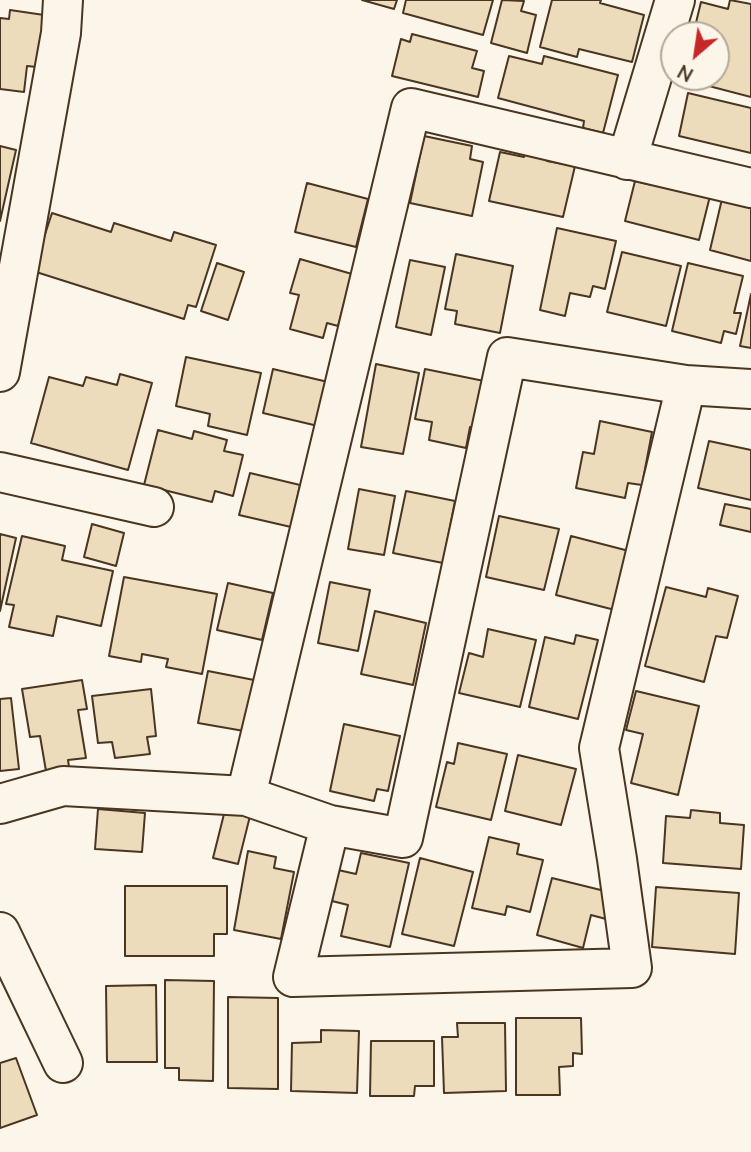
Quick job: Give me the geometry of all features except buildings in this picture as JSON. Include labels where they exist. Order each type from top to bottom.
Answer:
[{"type":"street","points":[[0,372],[61,33],[63,0]]},
{"type":"street","points":[[627,160],[675,0]]},
{"type":"street","points":[[246,796],[411,108],[751,188]]},
{"type":"street","points":[[0,804],[64,786],[246,796],[330,825],[403,838],[507,357],[686,385],[751,390]]},
{"type":"street","points":[[330,825],[293,977],[632,968],[599,748],[686,385]]},
{"type":"street","points":[[0,472],[155,507]]},
{"type":"street","points":[[0,932],[62,1063]]}]
